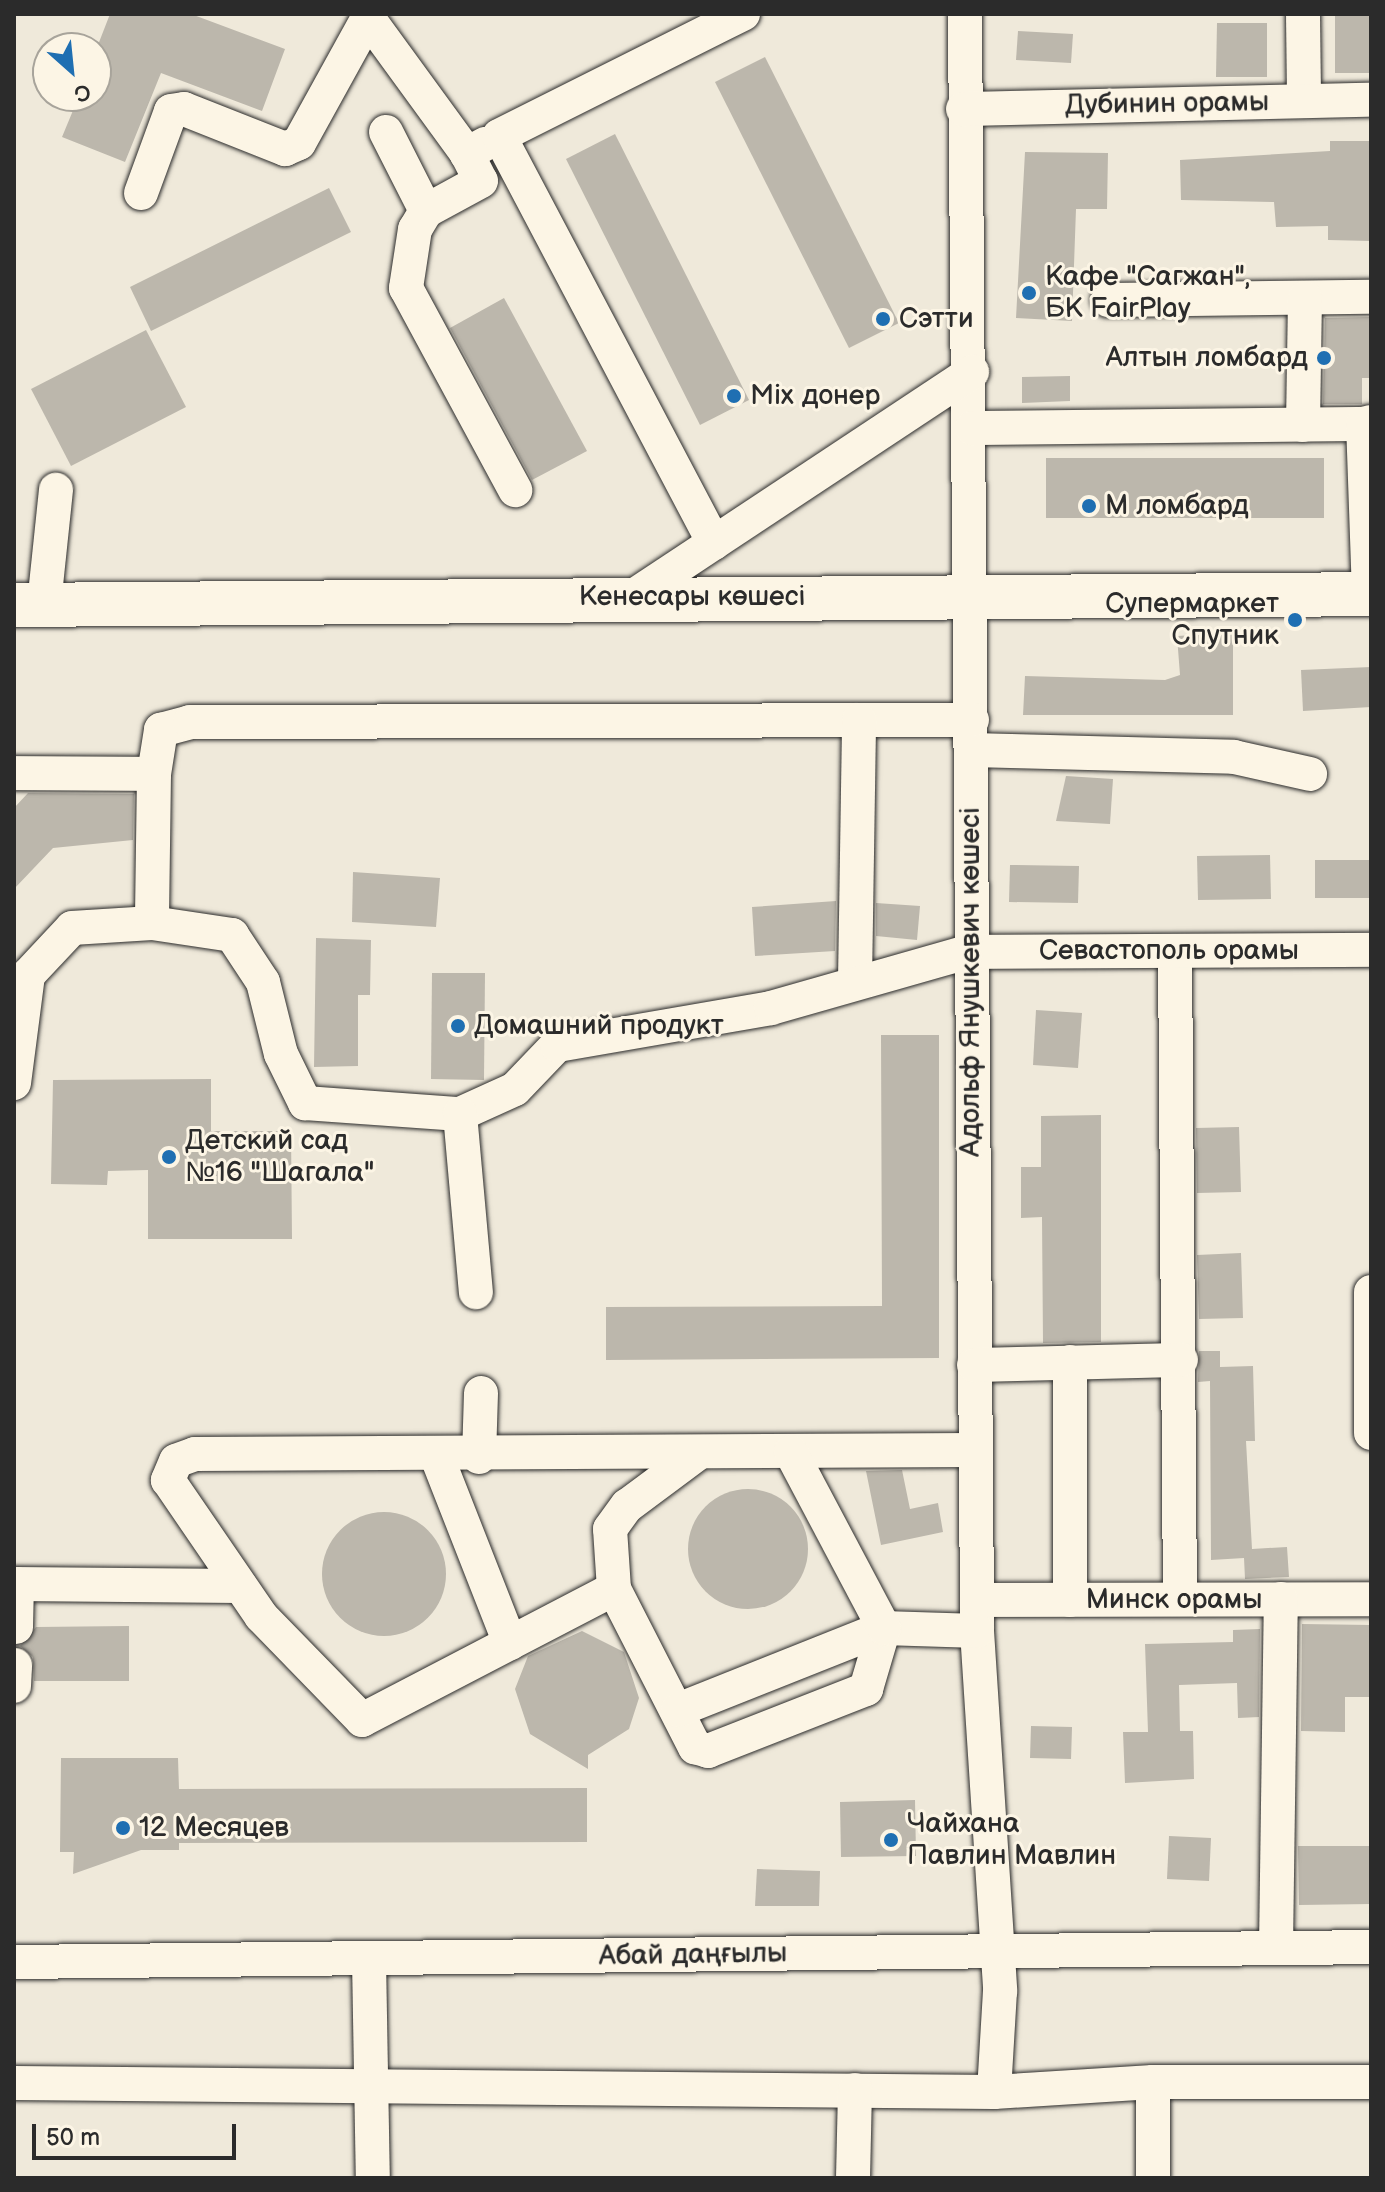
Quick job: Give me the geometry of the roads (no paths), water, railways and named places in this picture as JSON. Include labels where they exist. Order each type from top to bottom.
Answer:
[{"type":"main road","name":"Кенесары көшесі","points":[[29,604],[632,597],[1370,594]]},
{"type":"street","points":[[467,154],[743,14]]},
{"type":"street","name":"Адольф Янушкевич көшесі","points":[[965,14],[963,109],[972,372],[973,595],[968,952],[977,1616],[1001,2050],[994,2092]]},
{"type":"street","points":[[1303,14],[1304,100]]},
{"type":"street","points":[[141,193],[171,111],[184,109],[285,149],[299,143],[368,16],[467,154],[481,181],[426,211],[408,256],[406,288],[515,490]]},
{"type":"street","name":"Дубинин орамы","points":[[963,109],[1371,100]]},
{"type":"street","points":[[386,132],[426,211]]},
{"type":"street","points":[[499,136],[714,543]]},
{"type":"street","points":[[1108,300],[1371,297]]},
{"type":"street","points":[[1303,425],[1305,298]]},
{"type":"street","points":[[632,597],[972,372]]},
{"type":"street","points":[[972,428],[1367,423],[1370,594]]},
{"type":"street","points":[[29,604],[56,490]]},
{"type":"street","points":[[855,981],[859,720]]},
{"type":"street","points":[[152,923],[154,774],[161,730],[190,722],[859,720],[972,735],[1234,757],[1310,774]]},
{"type":"street","points":[[14,773],[154,774]]},
{"type":"street","points":[[14,1083],[28,975],[72,928],[152,923],[232,935],[263,982],[281,1054],[305,1103],[460,1114],[476,1292]]},
{"type":"street","name":"Севастополь орамы","points":[[460,1114],[515,1089],[557,1045],[771,1008],[855,981],[968,952],[1371,950]]},
{"type":"street","points":[[1175,951],[1181,1360],[1180,1599]]},
{"type":"street","points":[[1371,1292],[1371,1433]]},
{"type":"street","points":[[974,1365],[1181,1360]]},
{"type":"street","points":[[1070,1362],[1070,1600]]},
{"type":"street","points":[[479,1457],[481,1393]]},
{"type":"street","points":[[614,1589],[362,1720],[240,1586],[168,1480],[176,1461],[195,1454],[479,1457],[976,1450]]},
{"type":"street","points":[[697,1454],[627,1506],[610,1529],[614,1589],[695,1747],[708,1751],[852,1695],[877,1673],[884,1628],[791,1452]]},
{"type":"street","points":[[437,1457],[510,1643]]},
{"type":"street","points":[[16,1627],[16,1584],[240,1586]]},
{"type":"street","points":[[1276,1947],[1281,1599]]},
{"type":"street","name":"Минск орамы","points":[[884,1628],[1070,1600],[1371,1599]]},
{"type":"street","points":[[678,1710],[884,1628]]},
{"type":"street","points":[[14,1686],[15,1665]]},
{"type":"street","name":"Абай даңғылы","points":[[14,1962],[1371,1947]]},
{"type":"street","points":[[369,1959],[373,2178]]},
{"type":"street","points":[[14,2083],[372,2082],[994,2092],[1153,2082],[1371,2082]]},
{"type":"street","points":[[1153,2082],[1153,2178]]},
{"type":"street","points":[[853,2178],[855,2090]]},
{"type":"place","name":"Кафе \"Сагжан\", БК FairPlay","points":[[1029,293]]},
{"type":"place","name":"Сэтти","points":[[883,319]]},
{"type":"place","name":"Алтын ломбард","points":[[1324,358]]},
{"type":"place","name":"Mix донер","points":[[734,396]]},
{"type":"place","name":"М ломбард","points":[[1089,506]]},
{"type":"place","name":"Супермаркет Спутник","points":[[1295,620]]},
{"type":"place","name":"Домашний продукт","points":[[458,1026]]},
{"type":"place","name":"Детский сад №16 \"Шагала\"","points":[[169,1157]]},
{"type":"place","name":"12 Месяцев","points":[[123,1828]]},
{"type":"place","name":"Чайхана Павлин Мавлин","points":[[891,1840]]}]
